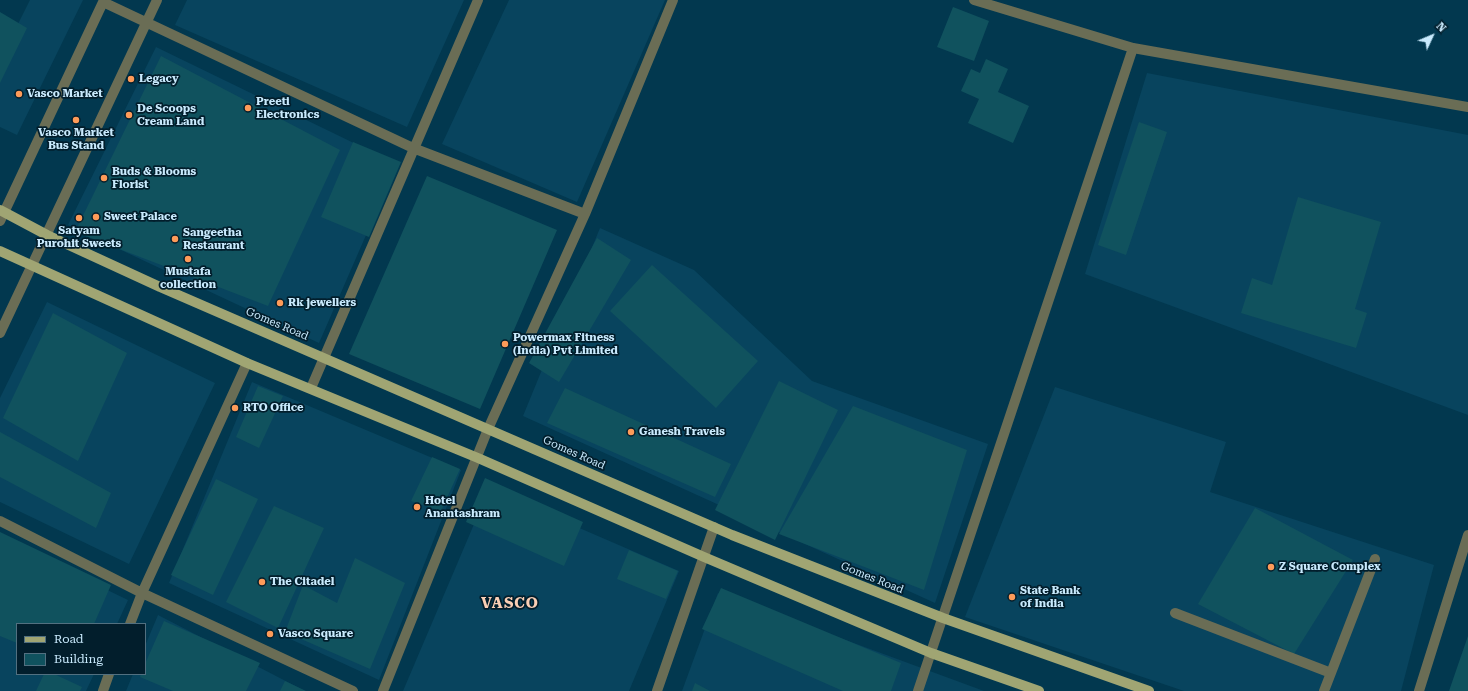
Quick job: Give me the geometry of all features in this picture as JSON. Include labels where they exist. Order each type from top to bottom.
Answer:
[{"type":"main road","name":"Gomes Road","points":[[1,214],[48,234],[160,287],[714,528],[943,618],[1150,691]]},
{"type":"main road","points":[[0,251],[247,363],[311,388],[478,458],[704,557],[931,653],[1039,691]]},
{"type":"street","points":[[0,333],[157,0]]},
{"type":"street","points":[[311,388],[478,0]]},
{"type":"street","points":[[383,691],[478,458],[488,429],[585,214],[673,0]]},
{"type":"street","points":[[974,0],[1133,48],[1468,107]]},
{"type":"street","points":[[1,214],[103,1],[146,23],[413,148],[585,214]]},
{"type":"street","points":[[918,691],[1133,48]]},
{"type":"street","points":[[130,623],[142,593],[247,363]]},
{"type":"street","points":[[0,521],[142,593],[353,691]]},
{"type":"street","points":[[656,691],[714,528]]},
{"type":"street","points":[[1419,691],[1468,535]]},
{"type":"street","points":[[1324,691],[1375,559]]},
{"type":"street","points":[[1175,614],[1331,673]]},
{"type":"street","points":[[103,691],[110,675]]},
{"type":"shaded area","name":"Vasco Market","points":[[30,0],[83,0],[17,135],[0,127],[0,60]]},
{"type":"shaded area","points":[[187,0],[464,0],[407,127],[175,25]]},
{"type":"shaded area","points":[[509,0],[665,0],[577,202],[442,144]]},
{"type":"shaded area","points":[[156,47],[397,164],[319,343],[68,225]]},
{"type":"shaded area","points":[[1147,73],[1468,135],[1468,415],[1085,274]]},
{"type":"shaded area","points":[[600,228],[694,270],[812,381],[988,444],[935,603],[523,416]]},
{"type":"shaded area","points":[[47,302],[215,383],[129,564],[0,502],[0,398]]},
{"type":"shaded area","points":[[252,382],[461,470],[379,680],[169,583]]},
{"type":"shaded area","points":[[1055,387],[1226,442],[1210,492],[1434,565],[1401,691],[1184,691],[965,617]]},
{"type":"shaded area","points":[[489,489],[679,571],[629,691],[403,691]]},
{"type":"shaded area","points":[[0,538],[128,600],[117,623],[16,623],[16,675],[94,675],[86,691],[0,691]]},
{"type":"shaded area","points":[[718,593],[984,691],[682,691]]},
{"type":"shaded area","points":[[158,615],[305,691],[126,691],[133,675],[146,675],[146,644]]},
{"type":"building","points":[[953,7],[989,21],[974,61],[937,47]]},
{"type":"building","points":[[0,12],[27,28],[0,83]]},
{"type":"building","points":[[161,56],[340,150],[268,306],[75,232]]},
{"type":"building","points":[[986,59],[1008,69],[998,92],[1029,106],[1013,143],[968,123],[979,99],[961,91],[971,69],[980,73]]},
{"type":"building","points":[[1139,122],[1167,132],[1126,255],[1098,245]]},
{"type":"building","points":[[353,142],[401,162],[369,237],[321,217]]},
{"type":"building","points":[[427,176],[557,230],[480,409],[349,354]]},
{"type":"building","points":[[1298,197],[1381,222],[1355,309],[1367,313],[1356,348],[1241,313],[1252,278],[1272,285]]},
{"type":"building","points":[[597,238],[631,260],[559,382],[529,363]]},
{"type":"building","points":[[652,265],[758,361],[716,408],[610,311]]},
{"type":"building","points":[[53,313],[127,353],[78,461],[3,418]]},
{"type":"building","points":[[779,381],[838,410],[775,540],[715,510]]},
{"type":"building","points":[[258,386],[283,396],[259,448],[236,437]]},
{"type":"building","points":[[565,388],[731,464],[715,497],[547,423]]},
{"type":"building","points":[[853,406],[967,450],[924,590],[779,534]]},
{"type":"building","points":[[0,432],[111,493],[96,528],[0,477]]},
{"type":"building","points":[[432,457],[460,469],[441,511],[411,501]]},
{"type":"building","points":[[485,478],[583,522],[564,566],[466,522]]},
{"type":"building","points":[[216,479],[258,499],[213,595],[171,575]]},
{"type":"building","points":[[274,506],[324,528],[278,628],[226,602]]},
{"type":"building","points":[[1255,508],[1353,560],[1294,654],[1198,604]]},
{"type":"building","points":[[0,532],[111,585],[94,623],[16,623],[16,643],[0,636]]},
{"type":"building","points":[[629,550],[678,571],[666,599],[617,579]]},
{"type":"building","points":[[355,558],[405,583],[370,669],[285,632],[303,585],[337,603]]},
{"type":"building","points":[[721,588],[901,663],[891,691],[843,691],[702,629]]},
{"type":"building","points":[[164,621],[260,663],[246,691],[173,691],[140,677],[141,675],[146,675],[146,662]]},
{"type":"building","points":[[1468,636],[1468,691],[1449,691]]},
{"type":"building","points":[[44,675],[56,675],[82,687],[80,691],[36,691]]},
{"type":"building","points":[[285,681],[306,691],[280,691]]},
{"type":"building","points":[[695,683],[710,691],[692,691]]},
{"type":"place","name":"Legacy","points":[[131,79]]},
{"type":"place","name":"Vasco Market","points":[[19,94]]},
{"type":"place","name":"Preeti Electronics","points":[[248,108]]},
{"type":"place","name":"De Scoops Cream Land","points":[[129,115]]},
{"type":"place","name":"Vasco Market Bus Stand","points":[[76,120]]},
{"type":"place","name":"Buds & Blooms Florist","points":[[104,178]]},
{"type":"place","name":"Sweet Palace","points":[[96,217]]},
{"type":"place","name":"Satyam Purohit Sweets","points":[[79,218]]},
{"type":"place","name":"Sangeetha Restaurant","points":[[175,239]]},
{"type":"place","name":"Mustafa collection","points":[[188,259]]},
{"type":"place","name":"Rk jewellers","points":[[280,303]]},
{"type":"place","name":"Powermax Fitness (India) Pvt Limited","points":[[505,344]]},
{"type":"place","name":"RTO Office","points":[[235,408]]},
{"type":"place","name":"Ganesh Travels","points":[[631,432]]},
{"type":"place","name":"Hotel Anantashram","points":[[417,507]]},
{"type":"place","name":"Z Square Complex","points":[[1271,567]]},
{"type":"place","name":"The Citadel","points":[[262,582]]},
{"type":"place","name":"State Bank of India","points":[[1012,597]]},
{"type":"place","name":"Vasco Square","points":[[270,634]]},
{"type":"district","name":"VASCO","points":[[510,604]]}]
